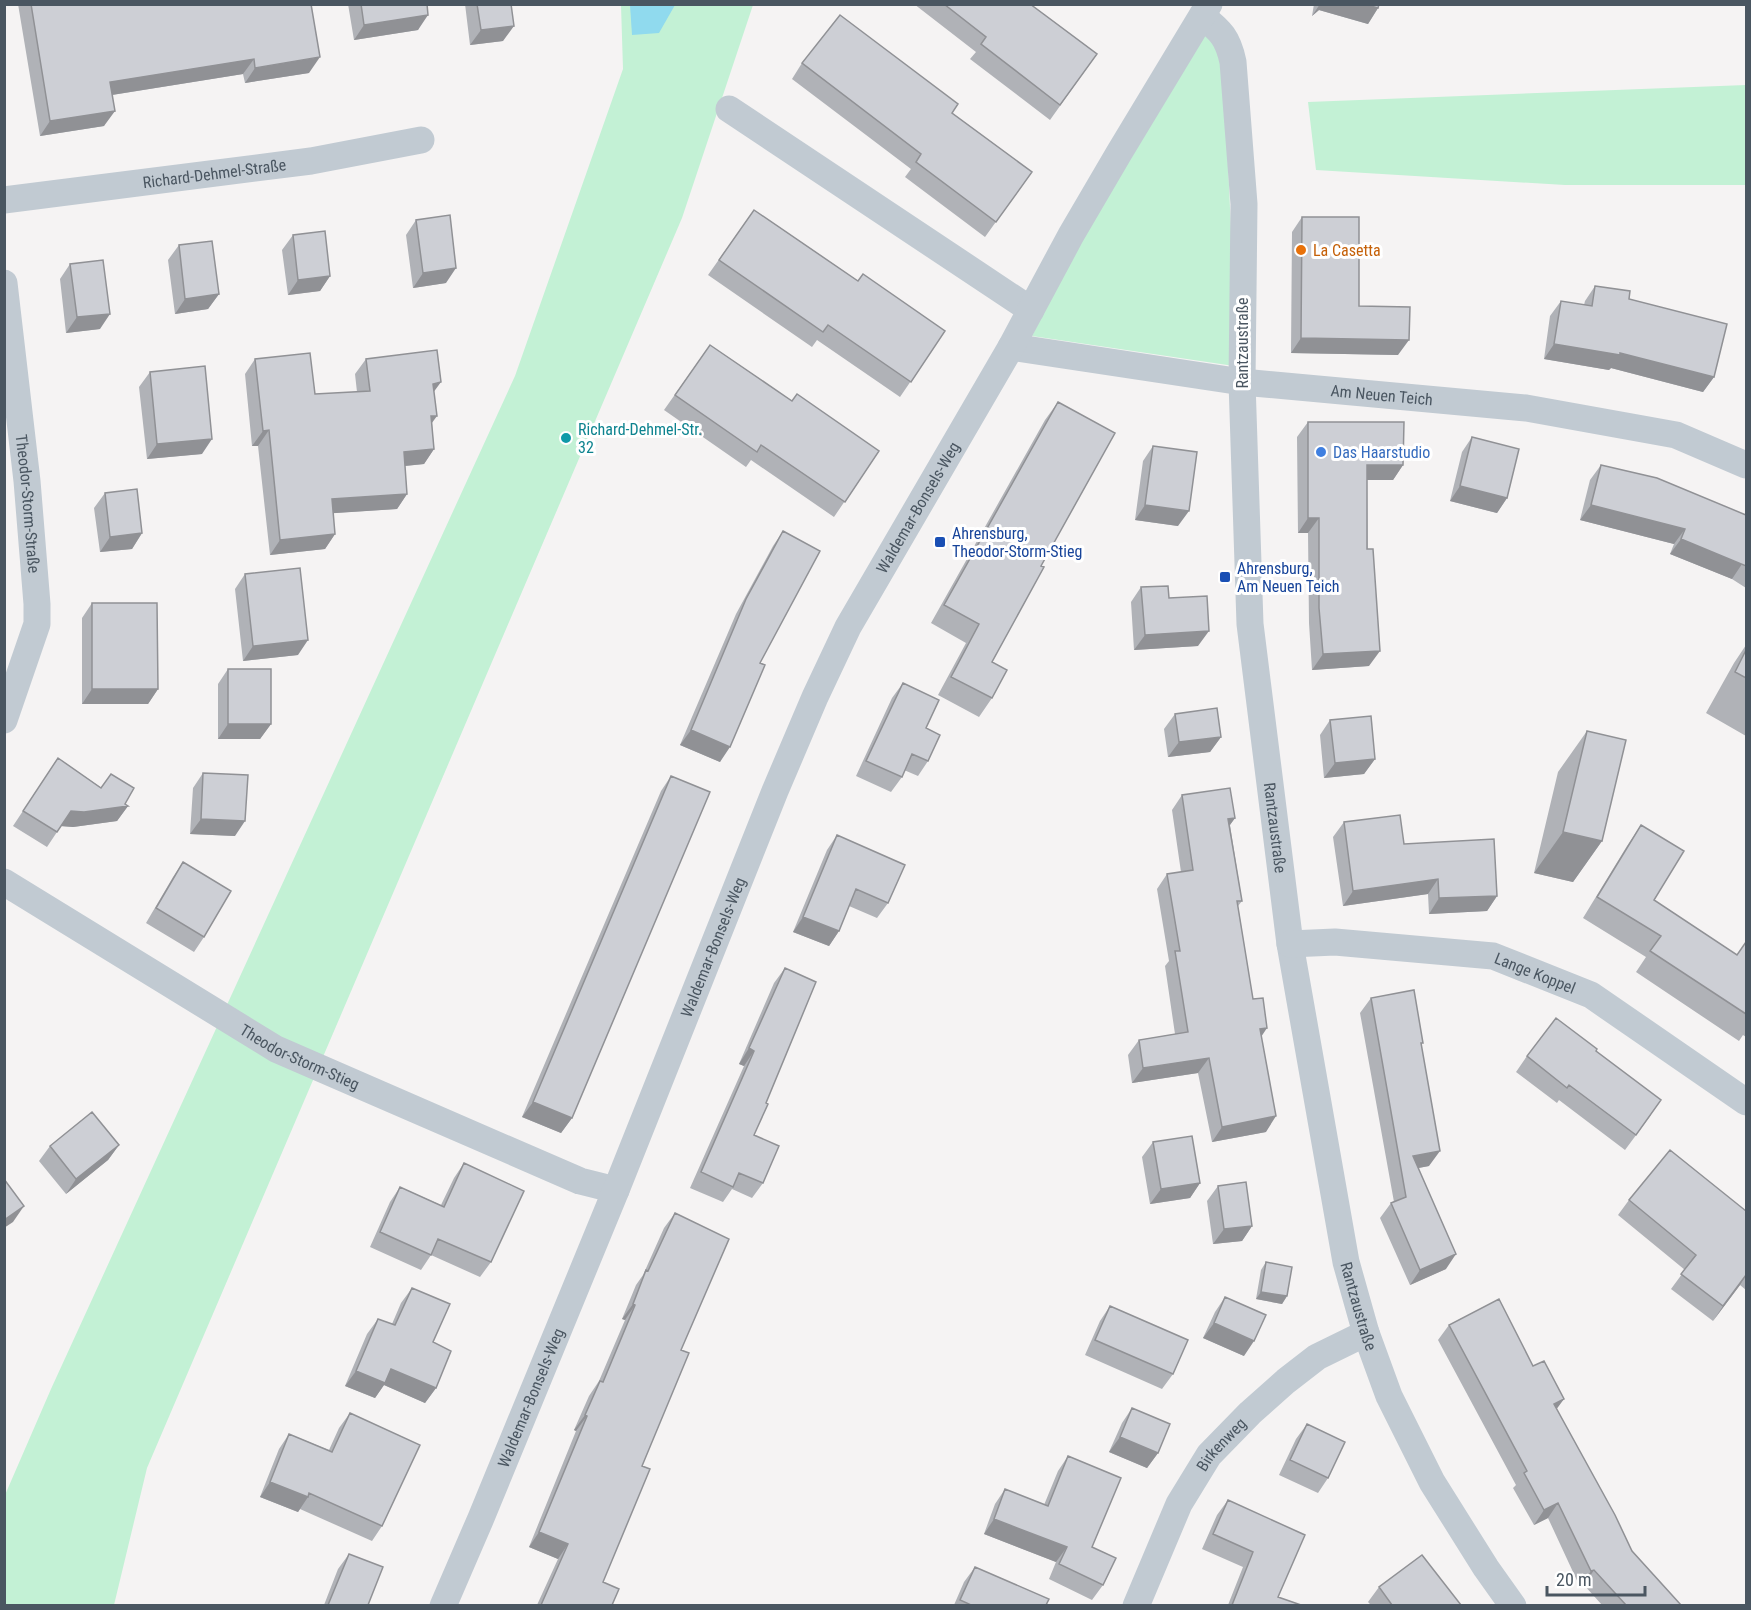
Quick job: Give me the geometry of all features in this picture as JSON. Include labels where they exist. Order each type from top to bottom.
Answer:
[{"type":"street","name":"Waldemar-Bonsels-Weg","points":[[443,1605],[616,1190],[775,791],[848,627],[1011,347],[1119,153],[1206,10]]},
{"type":"street","name":"Rantzaustraße","points":[[1206,10],[1230,45],[1244,204],[1242,382],[1250,624],[1290,944],[1346,1262],[1366,1333],[1389,1396],[1432,1482],[1486,1568],[1513,1605]]},
{"type":"street","points":[[729,109],[1031,310]]},
{"type":"street","name":"Richard-Dehmel-Straße","points":[[4,200],[311,161],[421,140]]},
{"type":"street","name":"Theodor-Storm-Straße","points":[[4,283],[27,481],[38,604],[38,624],[4,720]]},
{"type":"street","name":"Am Neuen Teich","points":[[1011,347],[1242,382],[1526,408],[1676,435],[1746,465]]},
{"type":"street","name":"Theodor-Storm-Stieg","points":[[4,882],[276,1049],[580,1182],[616,1190]]},
{"type":"street","name":"Lange Koppel","points":[[1290,944],[1335,942],[1493,956],[1591,995],[1746,1102]]},
{"type":"street","name":"Birkenweg","points":[[1136,1605],[1179,1504],[1209,1455],[1250,1413],[1286,1381],[1317,1357],[1366,1333]]},
{"type":"green space","points":[[621,5],[753,5],[682,218],[147,1468],[114,1605],[5,1606],[5,1495],[51,1389],[515,376],[623,69]]},
{"type":"green space","points":[[1201,30],[1223,48],[1234,366],[1032,336],[1082,235]]},
{"type":"green space","points":[[1746,85],[1746,185],[1565,185],[1316,170],[1308,102]]},
{"type":"water","points":[[630,4],[675,5],[659,33],[632,35]]},
{"type":"building","points":[[31,4],[311,4],[320,57],[255,68],[254,59],[110,82],[115,111],[50,121]]},
{"type":"building","points":[[361,4],[427,4],[428,15],[364,25]]},
{"type":"building","points":[[477,4],[511,4],[514,26],[481,30]]},
{"type":"building","points":[[944,4],[1030,4],[1097,54],[1060,105],[981,44],[986,37]]},
{"type":"building","points":[[1364,4],[1379,4],[1378,8]]},
{"type":"building","points":[[840,15],[958,104],[952,113],[1032,172],[996,222],[916,162],[921,154],[802,63]]},
{"type":"building","points":[[754,210],[858,281],[863,274],[945,331],[911,382],[828,325],[823,332],[719,260]]},
{"type":"building","points":[[450,215],[456,268],[423,273],[416,220]]},
{"type":"building","points":[[1302,217],[1359,217],[1359,306],[1410,307],[1409,340],[1301,338]]},
{"type":"building","points":[[325,231],[330,276],[298,280],[293,235]]},
{"type":"building","points":[[212,241],[219,294],[185,299],[179,245]]},
{"type":"building","points":[[103,260],[110,314],[77,317],[70,264]]},
{"type":"building","points":[[1595,286],[1630,291],[1629,299],[1727,324],[1714,377],[1620,353],[1620,355],[1554,344],[1561,301],[1592,306]]},
{"type":"building","points":[[710,345],[792,401],[797,394],[879,451],[845,502],[761,445],[757,452],[675,395]]},
{"type":"building","points":[[437,350],[441,382],[433,384],[437,416],[431,416],[434,449],[404,452],[407,494],[332,499],[335,534],[280,540],[269,430],[263,431],[255,359],[310,353],[315,394],[370,391],[366,359]]},
{"type":"building","points":[[205,366],[212,439],[157,444],[150,372]]},
{"type":"building","points":[[1058,402],[1115,433],[1041,566],[1044,567],[992,662],[1007,670],[992,698],[951,677],[979,624],[944,605]]},
{"type":"building","points":[[1308,422],[1404,422],[1403,465],[1367,465],[1367,549],[1373,549],[1380,651],[1323,654],[1319,608],[1319,518],[1308,518]]},
{"type":"building","points":[[1472,437],[1519,449],[1507,498],[1460,486]]},
{"type":"building","points":[[1153,446],[1197,452],[1189,511],[1145,505]]},
{"type":"building","points":[[1601,465],[1657,478],[1746,515],[1746,566],[1681,539],[1685,529],[1591,505]]},
{"type":"building","points":[[137,489],[142,533],[110,537],[105,493]]},
{"type":"building","points":[[783,531],[820,551],[760,663],[765,665],[730,747],[691,730],[746,599]]},
{"type":"building","points":[[300,568],[308,640],[253,646],[245,574]]},
{"type":"building","points":[[1168,586],[1169,598],[1207,596],[1209,631],[1145,635],[1141,587]]},
{"type":"building","points":[[92,603],[157,603],[158,689],[92,689]]},
{"type":"building","points":[[1746,650],[1746,678],[1735,672]]},
{"type":"building","points":[[228,669],[271,669],[271,724],[228,724]]},
{"type":"building","points":[[903,683],[939,700],[926,728],[940,735],[928,761],[912,754],[902,777],[866,761]]},
{"type":"building","points":[[1217,708],[1221,737],[1179,742],[1175,714]]},
{"type":"building","points":[[1371,716],[1375,759],[1335,763],[1330,720]]},
{"type":"building","points":[[1587,731],[1626,740],[1602,841],[1563,832]]},
{"type":"building","points":[[58,758],[101,788],[111,774],[134,788],[125,804],[128,806],[84,812],[71,811],[57,832],[23,811]]},
{"type":"building","points":[[203,773],[248,775],[245,821],[201,819]]},
{"type":"building","points":[[671,776],[710,792],[572,1118],[533,1102]]},
{"type":"building","points":[[1230,788],[1235,818],[1228,819],[1242,901],[1237,901],[1253,999],[1263,998],[1267,1028],[1260,1029],[1276,1116],[1222,1127],[1209,1058],[1143,1068],[1139,1040],[1188,1032],[1175,951],[1180,951],[1167,874],[1193,870],[1182,795]]},
{"type":"building","points":[[1400,815],[1404,844],[1494,839],[1497,896],[1439,898],[1438,879],[1353,891],[1344,822]]},
{"type":"building","points":[[1641,825],[1684,851],[1654,900],[1737,955],[1746,942],[1746,1014],[1650,951],[1661,936],[1597,897]]},
{"type":"building","points":[[837,835],[905,865],[888,903],[856,889],[839,931],[803,917]]},
{"type":"building","points":[[183,862],[231,891],[204,937],[156,908]]},
{"type":"building","points":[[785,968],[816,982],[754,1135],[779,1146],[763,1183],[739,1173],[733,1187],[701,1172],[754,1051],[749,1048]]},
{"type":"building","points":[[1414,990],[1440,1151],[1413,1156],[1456,1254],[1420,1270],[1391,1203],[1406,1197],[1371,998]]},
{"type":"building","points":[[1556,1018],[1661,1100],[1636,1135],[1569,1085],[1567,1088],[1527,1056]]},
{"type":"building","points":[[92,1112],[119,1145],[76,1179],[50,1146]]},
{"type":"building","points":[[1192,1136],[1200,1183],[1161,1189],[1153,1142]]},
{"type":"building","points":[[1670,1150],[1746,1211],[1746,1275],[1723,1306],[1681,1274],[1696,1255],[1629,1200]]},
{"type":"building","points":[[464,1163],[524,1191],[491,1262],[438,1239],[431,1255],[380,1232],[400,1187],[444,1207]]},
{"type":"building","points":[[4,1179],[24,1206],[4,1220]]},
{"type":"building","points":[[1246,1182],[1252,1226],[1224,1229],[1218,1186]]},
{"type":"building","points":[[675,1213],[729,1239],[681,1350],[689,1353],[642,1466],[650,1469],[603,1582],[619,1589],[612,1605],[541,1605],[568,1544],[539,1532],[587,1416],[585,1415],[600,1381],[603,1382],[635,1305],[633,1304],[646,1270],[648,1271]]},
{"type":"building","points":[[1266,1262],[1292,1267],[1287,1296],[1261,1292]]},
{"type":"building","points":[[412,1288],[450,1304],[433,1342],[451,1351],[436,1388],[391,1369],[385,1383],[356,1371],[378,1319],[395,1325]]},
{"type":"building","points":[[1225,1297],[1266,1315],[1254,1341],[1214,1323]]},
{"type":"building","points":[[1499,1299],[1533,1366],[1544,1361],[1564,1399],[1554,1404],[1615,1515],[1632,1551],[1681,1605],[1626,1605],[1594,1570],[1591,1571],[1558,1503],[1544,1510],[1524,1473],[1527,1471],[1449,1325]]},
{"type":"building","points":[[1110,1306],[1188,1340],[1173,1374],[1095,1340]]},
{"type":"building","points":[[1132,1408],[1170,1424],[1158,1453],[1120,1437]]},
{"type":"building","points":[[350,1413],[420,1445],[382,1526],[309,1493],[308,1497],[270,1482],[289,1434],[332,1452]]},
{"type":"building","points":[[1307,1424],[1345,1442],[1328,1478],[1290,1460]]},
{"type":"building","points":[[1068,1456],[1121,1478],[1092,1547],[1116,1558],[1103,1585],[1059,1564],[1067,1547],[994,1519],[1005,1489],[1048,1506]]},
{"type":"building","points":[[1228,1500],[1305,1535],[1278,1597],[1301,1605],[1232,1605],[1253,1552],[1213,1534]]},
{"type":"building","points":[[349,1554],[383,1567],[368,1605],[328,1605]]},
{"type":"building","points":[[1422,1555],[1461,1605],[1392,1605],[1379,1587]]},
{"type":"building","points":[[975,1567],[1049,1599],[1046,1605],[971,1605],[960,1600]]},
{"type":"place","name":"La Casetta","points":[[1301,250]]},
{"type":"place","name":"Richard-Dehmel-Str. 32","points":[[566,438]]},
{"type":"place","name":"Das Haarstudio","points":[[1321,452]]},
{"type":"place","name":"Ahrensburg, Theodor-Storm-Stieg","points":[[940,542]]},
{"type":"place","name":"Ahrensburg, Am Neuen Teich","points":[[1225,577]]}]
